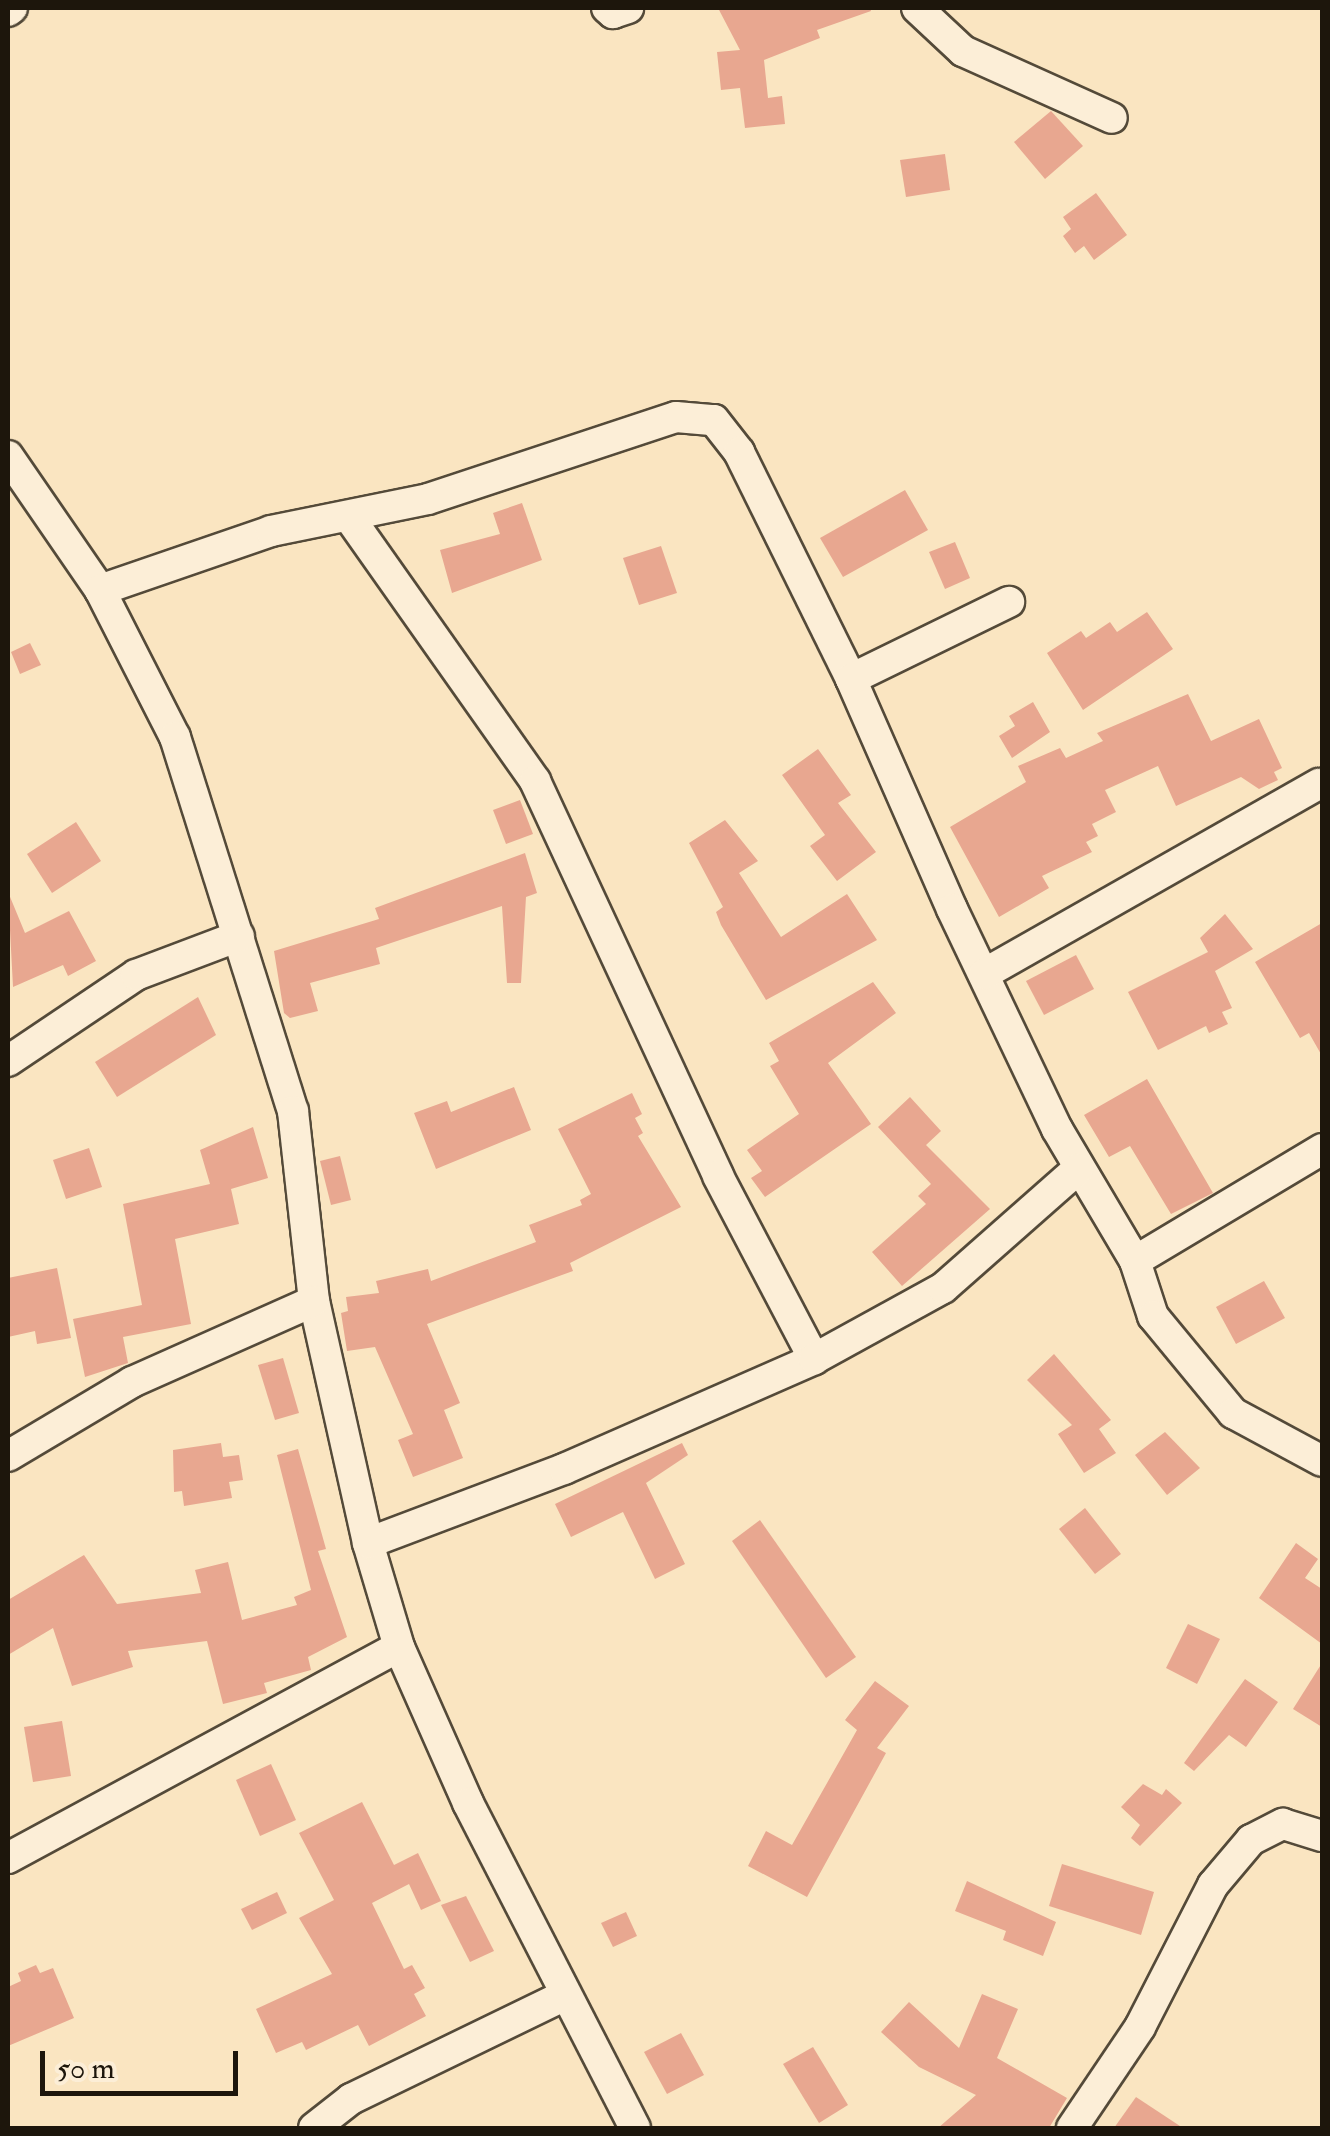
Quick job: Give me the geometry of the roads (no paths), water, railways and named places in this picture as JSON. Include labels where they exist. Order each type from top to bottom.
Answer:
[{"type":"street","points":[[607,8],[613,13],[628,8]]},
{"type":"street","points":[[917,8],[963,52],[1112,118]]},
{"type":"street","points":[[100,590],[271,531],[428,499],[676,417],[714,420],[739,452],[851,679],[984,974],[1078,1169],[1135,1261],[1153,1316],[1233,1413],[1322,1461]]},
{"type":"street","points":[[8,456],[100,590],[175,737],[293,1111],[314,1301],[368,1543],[399,1647],[563,1996],[635,2128]]},
{"type":"street","points":[[349,517],[534,781],[718,1176],[814,1358]]},
{"type":"street","points":[[851,679],[1008,602]]},
{"type":"street","points":[[984,974],[1319,784]]},
{"type":"street","points":[[8,1061],[136,975],[238,936]]},
{"type":"street","points":[[1135,1261],[1322,1149]]},
{"type":"street","points":[[368,1543],[564,1469],[814,1358],[943,1288],[1078,1169]]},
{"type":"street","points":[[8,1456],[132,1382],[314,1301]]},
{"type":"street","points":[[8,1858],[399,1647]]},
{"type":"street","points":[[1072,2128],[1140,2027],[1213,1885],[1251,1840],[1282,1824],[1322,1836]]},
{"type":"street","points":[[314,2128],[351,2099],[563,1996]]}]
